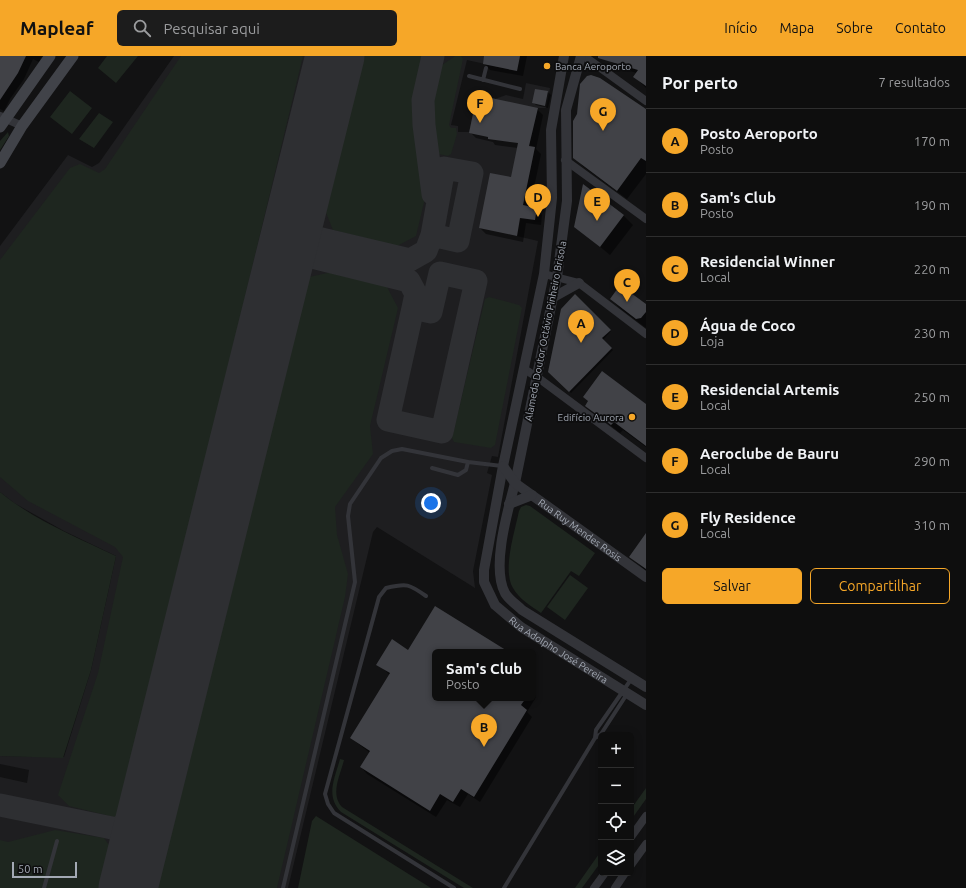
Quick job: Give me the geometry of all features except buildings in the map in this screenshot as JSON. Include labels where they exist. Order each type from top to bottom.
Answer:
[{"type":"main road","points":[[2,121],[50,56]]},
{"type":"main road","points":[[0,163],[22,126],[73,56]]},
{"type":"street","name":"Alameda Doutor Octávio Pinheiro Brisola","points":[[484,582],[484,570],[503,466],[544,274],[552,198],[551,130],[564,56]]},
{"type":"street","points":[[582,56],[646,101]]},
{"type":"street","name":"Alameda Doutor Octávio Pinheiro Brisola","points":[[500,581],[499,562],[509,504],[515,483],[537,377],[556,277],[567,201],[565,160],[566,110],[582,56]]},
{"type":"street","points":[[2,121],[22,126]]},
{"type":"street","points":[[565,160],[646,219]]},
{"type":"street","points":[[552,198],[560,201],[567,201]]},
{"type":"street","points":[[544,274],[579,283],[646,333]]},
{"type":"street","points":[[552,298],[579,283]]},
{"type":"street","points":[[524,370],[537,377],[646,458]]},
{"type":"street","name":"Rua Ruy Mendes Rosis","points":[[503,466],[515,483],[646,577]]},
{"type":"street","points":[[509,504],[532,495]]},
{"type":"street","name":"Rua Adolpho José Pereira","points":[[500,581],[505,594],[522,610],[646,687]]},
{"type":"street","name":"Rua Adolpho José Pereira","points":[[484,582],[495,605],[521,627],[646,705]]},
{"type":"street","points":[[634,833],[646,816]]},
{"type":"street","points":[[634,861],[646,844]]},
{"type":"street","points":[[594,888],[603,876]]},
{"type":"street","points":[[615,888],[623,876]]},
{"type":"lane","points":[[483,80],[486,68]]},
{"type":"lane","points":[[468,76],[520,89]]},
{"type":"lane","points":[[282,888],[355,582],[348,516],[350,504],[381,458],[392,450],[402,449],[468,462],[503,466]]},
{"type":"lane","points":[[432,468],[458,475],[466,470],[468,462]]},
{"type":"lane","points":[[426,596],[411,585],[403,584],[386,588],[379,597],[325,794],[328,804],[334,813],[454,888]]},
{"type":"lane","points":[[504,888],[595,738],[596,730],[625,693],[633,678]]},
{"type":"lane","points":[[44,888],[57,841]]},
{"type":"shaded area","points":[[107,56],[138,56],[116,83],[98,68]]},
{"type":"shaded area","points":[[174,56],[520,56],[517,71],[467,60],[451,125],[458,126],[458,132],[469,132],[477,95],[495,99],[506,95],[523,99],[526,83],[550,88],[546,108],[537,108],[529,145],[535,147],[517,236],[538,241],[498,457],[492,456],[487,473],[492,475],[473,571],[475,588],[377,527],[373,532],[288,888],[0,888],[0,777],[27,783],[29,770],[0,764],[0,756],[64,757],[91,670],[116,556],[64,531],[14,503],[0,492],[0,246],[68,155],[92,167],[99,163]]},
{"type":"shaded area","points":[[181,56],[303,56],[120,816],[114,817],[69,806],[58,795],[98,673],[123,557],[115,547],[28,501],[0,477],[0,260],[70,168],[80,164],[99,173],[105,169]]},
{"type":"shaded area","points":[[359,56],[427,56],[415,104],[426,194],[416,236],[397,246],[333,230],[323,205]]},
{"type":"shaded area","points":[[455,56],[461,56],[463,59],[449,125],[451,128],[456,128],[457,134],[451,154],[448,156],[434,153],[432,149],[427,107],[435,70]]},
{"type":"shaded area","points":[[70,91],[92,108],[72,134],[50,117]]},
{"type":"shaded area","points":[[99,113],[113,122],[94,148],[79,139]]},
{"type":"shaded area","points":[[8,132],[9,136],[0,150],[0,141]]},
{"type":"shaded area","points":[[332,272],[386,285],[398,308],[370,426],[373,454],[335,507],[337,535],[348,574],[345,597],[277,888],[155,888],[298,289],[309,277]]},
{"type":"shaded area","points":[[489,297],[519,305],[522,308],[495,445],[491,448],[454,442],[452,438],[485,299]]},
{"type":"shaded area","points":[[0,492],[41,520],[116,556],[91,670],[63,758],[0,756]]},
{"type":"shaded area","points":[[526,505],[530,506],[595,553],[579,576],[571,571],[541,613],[518,596],[510,580],[509,561],[512,539],[519,511],[521,507]]},
{"type":"shaded area","points":[[570,575],[588,588],[565,620],[547,607]]},
{"type":"shaded area","points":[[340,759],[344,760],[338,778],[336,791],[338,802],[342,807],[473,888],[464,888],[341,812],[333,800],[332,793]]},
{"type":"shaded area","points":[[646,788],[646,799],[634,816],[634,805]]},
{"type":"shaded area","points":[[316,816],[431,888],[298,888],[312,821]]},
{"type":"shaded area","points":[[55,830],[104,838],[111,848],[101,888],[0,888],[0,840],[8,842]]},
{"type":"shaded area","points":[[598,855],[598,866],[582,888],[575,888]]},
{"type":"taxiway","points":[[433,56],[423,100],[424,125],[433,194]]},
{"type":"taxiway","points":[[444,168],[472,173],[458,241],[432,235],[444,168]]},
{"type":"taxiway","points":[[298,204],[313,237],[410,260],[426,251],[432,235]]},
{"type":"taxiway","points":[[280,272],[308,256],[409,281],[416,294],[413,308]]},
{"type":"taxiway","points":[[440,273],[476,281],[442,432],[388,420],[413,308],[431,312],[440,273]]},
{"type":"taxiway","points":[[0,805],[117,829]]},
{"type":"taxiway","points":[[135,861],[117,829],[147,810]]},
{"type":"runway","points":[[128,888],[335,56]]},
{"type":"place","name":"Banca Aeroporto","points":[[547,66]]},
{"type":"place","name":"Aeroclube de Bauru","points":[[480,123]]},
{"type":"place","name":"Fly Residence","points":[[603,131]]},
{"type":"place","name":"Água de Coco","points":[[538,217]]},
{"type":"place","name":"Residencial Artemis","points":[[597,221]]},
{"type":"place","name":"Residencial Winner","points":[[627,302]]},
{"type":"place","name":"Posto Aeroporto","points":[[581,343]]},
{"type":"place","name":"Edifício Aurora","points":[[632,417]]},
{"type":"place","name":"Sam's Club","points":[[484,747]]}]
